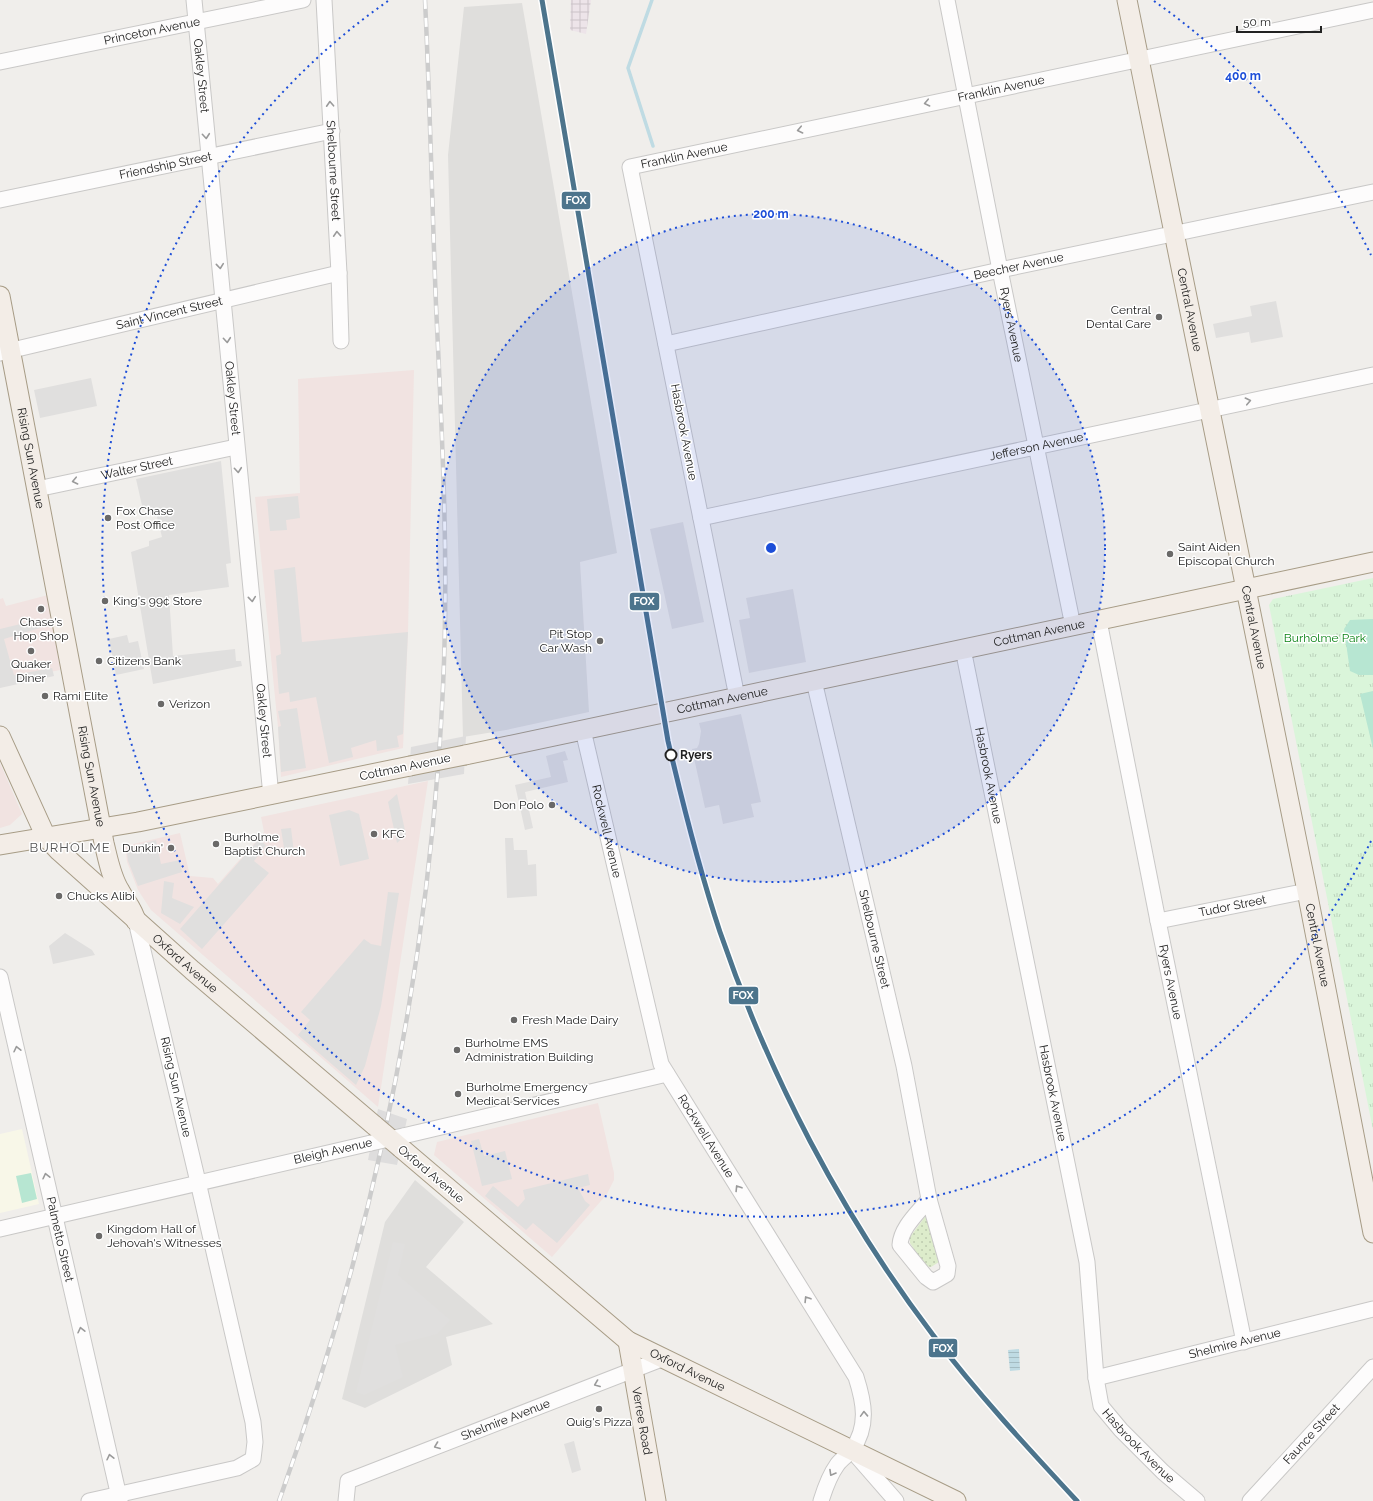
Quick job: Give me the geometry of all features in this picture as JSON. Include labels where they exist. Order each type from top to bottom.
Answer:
[{"type":"main road","name":"Central Avenue","points":[[1127,0],[1307,891],[1373,1233]]},
{"type":"main road","name":"Rising Sun Avenue","points":[[0,296],[5,352],[37,489],[101,827],[112,875],[120,891],[132,908],[136,921]]},
{"type":"main road","name":"Cottman Avenue","points":[[0,845],[271,796],[1373,562]]},
{"type":"main road","name":"Oxford Avenue","points":[[0,736],[46,837],[59,851],[373,1134],[398,1141],[628,1341],[956,1501]]},
{"type":"main road","name":"Verree Road","points":[[628,1341],[656,1501]]},
{"type":"street","name":"Oakley Street","points":[[194,0],[208,155],[224,301],[236,447],[271,796]]},
{"type":"street","name":"Princeton Avenue","points":[[0,62],[303,0]]},
{"type":"street","name":"Shelbourne Street","points":[[324,0],[332,131],[341,341]]},
{"type":"street","name":"Ryers Avenue","points":[[947,0],[1000,270],[1073,626]]},
{"type":"street","name":"Franklin Avenue","points":[[630,167],[1373,10]]},
{"type":"street","name":"Friendship Street","points":[[0,200],[208,155],[332,131]]},
{"type":"street","name":"Hasbrook Avenue","points":[[630,167],[737,697]]},
{"type":"street","name":"Beecher Avenue","points":[[666,344],[1000,270],[1373,192]]},
{"type":"street","name":"Saint Vincent Street","points":[[5,352],[339,273]]},
{"type":"street","name":"Jefferson Avenue","points":[[701,518],[1210,408],[1373,375]]},
{"type":"street","name":"Walter Street","points":[[37,489],[236,447]]},
{"type":"street","name":"Ryers Avenue","points":[[1099,621],[1158,921],[1244,1342]]},
{"type":"street","name":"Hasbrook Avenue","points":[[963,649],[1087,1262],[1096,1378],[1101,1406],[1121,1430],[1163,1472],[1197,1501]]},
{"type":"street","name":"Shelbourne Street","points":[[814,681],[904,1066],[929,1198],[948,1266],[947,1274],[933,1282],[926,1277],[900,1245],[904,1230],[929,1198]]},
{"type":"street","name":"Rockwell Avenue","points":[[583,730],[661,1064],[856,1377],[862,1396],[864,1426],[852,1450],[838,1463],[827,1481],[821,1501]]},
{"type":"street","name":"Tudor Street","points":[[1158,921],[1307,891]]},
{"type":"street","name":"Rising Sun Avenue","points":[[119,1498],[238,1468],[253,1459],[255,1442],[253,1422],[136,921]]},
{"type":"street","name":"Palmetto Street","points":[[0,977],[119,1498]]},
{"type":"street","points":[[398,1141],[667,1074]]},
{"type":"street","name":"Bleigh Avenue","points":[[0,1229],[198,1182],[373,1134]]},
{"type":"street","name":"Shelmire Avenue","points":[[1096,1378],[1373,1310]]},
{"type":"street","name":"Shelmire Avenue","points":[[346,1501],[348,1481],[664,1358]]},
{"type":"street","name":"Faunce Street","points":[[1250,1501],[1373,1367]]},
{"type":"street","points":[[852,1450],[896,1501]]},
{"type":"street","points":[[89,1501],[119,1498]]},
{"type":"shaded area","points":[[571,0],[591,0],[586,34],[570,30]]},
{"type":"shaded area","points":[[522,3],[617,553],[580,562],[589,712],[506,730],[463,737],[448,155],[464,7]]},
{"type":"shaded area","points":[[1276,301],[1283,337],[1251,343],[1249,332],[1216,338],[1213,324],[1252,316],[1250,306]]},
{"type":"shaded area","points":[[414,370],[408,632],[403,748],[281,777],[278,727],[255,497],[300,493],[298,379]]},
{"type":"shaded area","points":[[91,378],[97,406],[40,418],[34,390]]},
{"type":"shaded area","points":[[221,461],[231,563],[226,564],[229,587],[169,595],[173,656],[235,649],[236,661],[241,661],[242,666],[153,684],[131,552],[149,546],[149,541],[162,537],[155,509],[143,510],[136,479]]},
{"type":"shaded area","points":[[298,496],[300,518],[286,520],[287,530],[270,531],[267,499]]},
{"type":"shaded area","points":[[683,522],[704,622],[672,629],[650,529]]},
{"type":"shaded area","points":[[295,567],[302,642],[408,632],[403,734],[397,736],[399,747],[377,751],[376,740],[351,748],[353,757],[329,763],[316,697],[290,702],[289,692],[279,694],[276,656],[281,654],[274,570]]},
{"type":"shaded area","points":[[793,589],[806,662],[749,673],[739,620],[750,618],[746,598]]},
{"type":"shaded area","points":[[48,595],[60,670],[0,682],[0,599],[3,598],[6,606]]},
{"type":"shaded area","points":[[41,619],[43,627],[4,639],[14,675],[52,668],[54,676],[0,688],[0,629]]},
{"type":"shaded area","points":[[127,635],[129,643],[138,641],[144,669],[116,675],[109,639]]},
{"type":"shaded area","points":[[297,708],[306,768],[281,772],[278,727],[281,726],[278,711]]},
{"type":"shaded area","points":[[741,714],[761,802],[751,804],[754,817],[723,824],[719,805],[705,808],[692,749],[697,748],[699,744],[701,731],[699,723]]},
{"type":"shaded area","points":[[565,751],[568,760],[563,761],[568,782],[525,792],[533,828],[525,830],[515,785],[551,777],[546,756]]},
{"type":"shaded area","points":[[0,763],[22,814],[10,825],[0,828]]},
{"type":"shaded area","points":[[428,781],[378,1107],[151,910],[138,890],[127,862],[125,846],[180,833],[190,876],[213,878],[218,884],[264,832],[261,817]]},
{"type":"shaded area","points":[[397,794],[406,835],[397,843],[388,802]]},
{"type":"shaded area","points":[[349,810],[359,814],[369,859],[340,866],[329,815]]},
{"type":"shaded area","points":[[291,828],[294,853],[285,854],[281,829]]},
{"type":"shaded area","points":[[505,838],[513,838],[514,850],[527,850],[528,865],[536,864],[537,896],[507,898]]},
{"type":"shaded area","points":[[259,839],[266,845],[254,861],[269,873],[202,949],[180,929]]},
{"type":"shaded area","points":[[156,840],[161,864],[180,860],[182,872],[138,886],[128,861],[127,853],[134,850],[134,846]]},
{"type":"shaded area","points":[[164,881],[174,883],[172,898],[194,907],[180,924],[161,913]]},
{"type":"shaded area","points":[[388,892],[399,893],[381,1006],[365,1066],[356,1085],[298,1035],[310,1020],[301,1012],[364,939],[371,944],[381,946]]},
{"type":"shaded area","points":[[65,933],[92,950],[95,955],[53,964],[49,946]]},
{"type":"shaded area","points":[[598,1103],[614,1173],[614,1180],[607,1194],[552,1257],[434,1155],[437,1142]]},
{"type":"shaded area","points":[[22,1129],[39,1204],[0,1213],[0,1134]]},
{"type":"shaded area","points":[[479,1139],[484,1156],[505,1151],[512,1179],[482,1186],[471,1141]]},
{"type":"shaded area","points":[[588,1174],[590,1185],[578,1188],[585,1201],[590,1205],[557,1243],[533,1223],[526,1230],[485,1196],[493,1186],[518,1207],[525,1199],[523,1190]]},
{"type":"shaded area","points":[[415,1180],[464,1222],[426,1267],[493,1324],[446,1337],[452,1365],[365,1408],[342,1399],[385,1222]]},
{"type":"shaded area","points":[[393,1242],[405,1244],[398,1275],[450,1320],[437,1334],[395,1345],[403,1377],[364,1395],[356,1392]]},
{"type":"shaded area","points":[[574,1441],[581,1470],[572,1473],[564,1444]]},
{"type":"green space","name":"Burholme Park","points":[[1373,578],[1373,1130],[1269,605],[1273,599]]},
{"type":"green space","points":[[1373,619],[1373,675],[1359,675],[1350,671],[1344,629],[1350,620]]},
{"type":"green space","points":[[1373,691],[1373,749],[1360,694]]},
{"type":"green space","points":[[31,1173],[37,1199],[22,1203],[16,1176]]},
{"type":"green space","points":[[927,1214],[939,1262],[931,1267],[925,1266],[910,1243],[910,1237]]},
{"type":"water","points":[[1019,1349],[1020,1370],[1010,1371],[1008,1350]]},
{"type":"pier","points":[[466,736],[464,774],[408,784],[411,747]]},
{"type":"pier","points":[[378,1109],[407,1119],[397,1165],[368,1160]]},
{"type":"waterway","points":[[652,0],[628,68],[653,146]]},
{"type":"railway","points":[[279,1501],[313,1402],[342,1303],[369,1202],[391,1100],[410,998],[425,895],[436,791],[445,639],[445,544],[425,0]]},
{"type":"transit line","name":"FOX","points":[[542,0],[668,741],[705,885],[720,932],[739,985],[785,1090],[810,1142],[868,1241],[899,1289],[950,1357],[1003,1420],[1077,1501]]},
{"type":"place","name":"Central Dental Care","points":[[1159,317]]},
{"type":"place","name":"Fox Chase Post Office","points":[[108,518]]},
{"type":"place","name":"Saint Aiden Episcopal Church","points":[[1170,554]]},
{"type":"place","name":"King's 99¢ Store","points":[[105,601]]},
{"type":"place","name":"Chase's Hop Shop","points":[[41,609]]},
{"type":"place","name":"Pit Stop Car Wash","points":[[600,641]]},
{"type":"place","name":"Quaker Diner","points":[[31,651]]},
{"type":"place","name":"Citizens Bank","points":[[99,661]]},
{"type":"place","name":"Rami Elite","points":[[45,696]]},
{"type":"place","name":"Verizon","points":[[161,704]]},
{"type":"place","name":"Ryers","points":[[671,755]]},
{"type":"place","name":"Don Polo","points":[[552,805]]},
{"type":"place","name":"KFC","points":[[374,834]]},
{"type":"place","name":"Burholme Baptist Church","points":[[216,844]]},
{"type":"place","name":"Dunkin'","points":[[171,848]]},
{"type":"place","name":"Chucks Alibi","points":[[59,896]]},
{"type":"place","name":"Fresh Made Dairy","points":[[514,1020]]},
{"type":"place","name":"Burholme EMS Administration Building","points":[[457,1050]]},
{"type":"place","name":"Burholme Emergency Medical Services","points":[[458,1094]]},
{"type":"place","name":"Kingdom Hall of Jehovah's Witnesses","points":[[99,1236]]},
{"type":"place","name":"Quig's Pizza","points":[[599,1409]]},
{"type":"district","name":"BURHOLME","points":[[70,847]]}]
